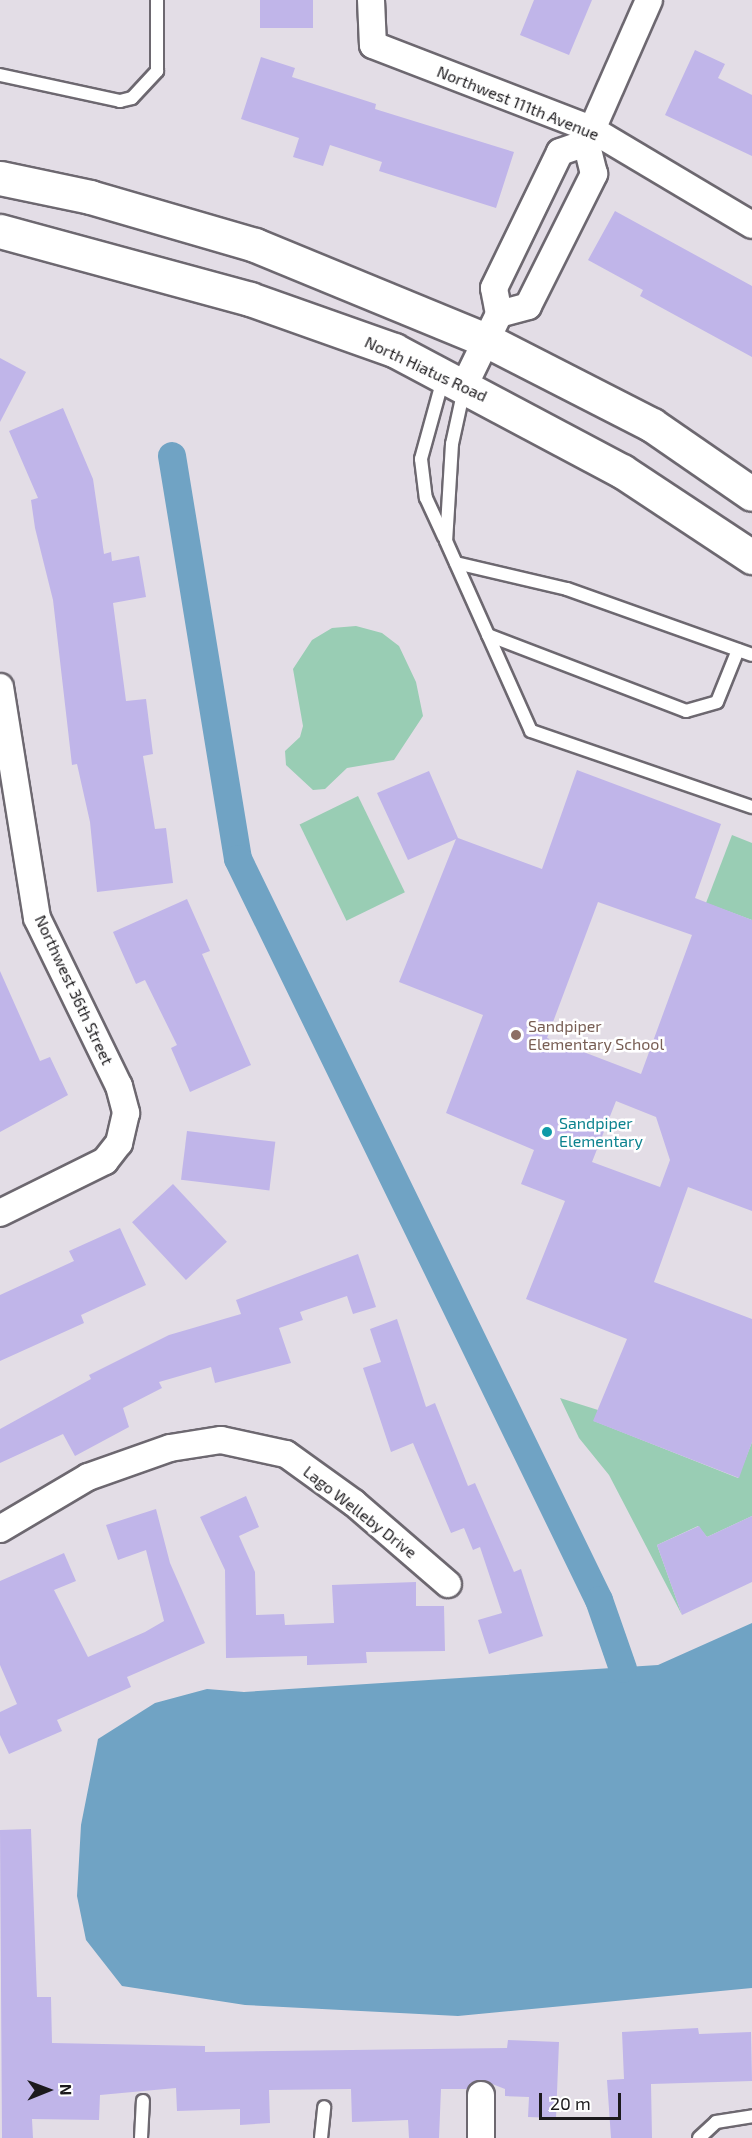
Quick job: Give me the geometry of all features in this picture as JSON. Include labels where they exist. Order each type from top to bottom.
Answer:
[{"type":"main road","points":[[0,178],[90,197],[255,245],[493,327],[652,426],[752,494]]},
{"type":"main road","name":"North Hiatus Road","points":[[0,231],[250,299],[394,350],[455,380],[622,471],[752,557]]},
{"type":"street","name":"Northwest 111th Avenue","points":[[371,0],[373,45],[588,136],[752,225]]},
{"type":"street","points":[[455,380],[493,327],[528,306],[594,174],[588,136],[648,0]]},
{"type":"street","points":[[493,327],[494,288],[560,152],[588,136]]},
{"type":"street","name":"Northwest 36th Street","points":[[0,687],[37,918],[119,1086],[126,1113],[122,1137],[105,1161],[0,1213]]},
{"type":"street","name":"Lago Welleby Drive","points":[[0,1529],[88,1478],[170,1448],[221,1440],[286,1454],[354,1503],[448,1584]]},
{"type":"street","points":[[481,2095],[481,2138]]},
{"type":"lane","points":[[0,75],[120,101],[132,98],[157,71],[157,0]]},
{"type":"lane","points":[[446,541],[455,380]]},
{"type":"lane","points":[[455,380],[421,459],[426,498],[531,731],[752,807]]},
{"type":"lane","points":[[456,563],[567,589],[752,655]]},
{"type":"lane","points":[[488,635],[686,711],[717,702],[738,650]]},
{"type":"lane","points":[[141,2138],[143,2101]]},
{"type":"lane","points":[[321,2138],[324,2107]]},
{"type":"lane","points":[[699,2138],[716,2122],[752,2116]]},
{"type":"green space","points":[[356,626],[382,633],[399,646],[416,682],[423,716],[394,760],[347,768],[325,789],[313,790],[286,765],[285,751],[300,737],[303,726],[293,669],[312,640],[332,628]]},
{"type":"green space","points":[[358,796],[405,892],[346,921],[300,824]]},
{"type":"green space","points":[[732,835],[752,843],[752,920],[706,903]]},
{"type":"green space","points":[[560,1398],[598,1410],[594,1421],[738,1478],[752,1442],[752,1516],[707,1537],[698,1526],[657,1545],[682,1615],[609,1475],[579,1438]]},
{"type":"water","points":[[752,1623],[752,1988],[458,2016],[245,2005],[122,1986],[86,1940],[77,1896],[81,1825],[98,1739],[155,1703],[207,1689],[244,1692],[658,1665]]},
{"type":"building","points":[[260,0],[313,0],[313,28],[260,28]]},
{"type":"building","points":[[534,0],[592,0],[569,55],[520,35]]},
{"type":"building","points":[[695,50],[725,64],[718,78],[752,95],[752,156],[665,115]]},
{"type":"building","points":[[261,57],[295,68],[292,77],[376,104],[375,109],[514,152],[496,208],[379,171],[382,162],[330,145],[323,166],[293,157],[299,138],[241,119]]},
{"type":"building","points":[[615,211],[752,286],[752,357],[640,296],[643,290],[588,260]]},
{"type":"building","points":[[0,358],[26,372],[0,422]]},
{"type":"building","points":[[63,408],[93,479],[104,554],[111,552],[112,561],[139,556],[146,597],[113,603],[126,701],[146,699],[153,754],[143,756],[155,829],[166,828],[173,883],[97,892],[90,822],[77,764],[72,765],[53,600],[35,528],[31,500],[38,498],[9,431]]},
{"type":"building","name":"Sandpiper Elementary","points":[[577,770],[721,824],[695,898],[752,920],[752,1211],[688,1187],[654,1282],[752,1319],[752,1442],[739,1478],[593,1421],[627,1339],[526,1299],[565,1201],[521,1184],[534,1150],[446,1113],[483,1015],[399,982],[456,839],[408,860],[377,793],[429,771],[458,838],[542,869]],"holes":[[[598,902],[692,935],[641,1074],[547,1038]],[[616,1101],[656,1117],[670,1160],[660,1187],[592,1162]]]},
{"type":"building","points":[[187,899],[210,951],[202,954],[251,1065],[190,1092],[171,1048],[177,1045],[145,980],[136,984],[113,932]]},
{"type":"building","points":[[0,971],[40,1061],[50,1057],[68,1095],[0,1132]]},
{"type":"building","points":[[187,1131],[275,1142],[269,1190],[181,1180]]},
{"type":"building","points":[[173,1184],[227,1242],[186,1280],[132,1222]]},
{"type":"building","points":[[120,1228],[146,1285],[81,1315],[84,1323],[0,1361],[0,1295],[74,1261],[69,1251]]},
{"type":"building","points":[[358,1254],[376,1307],[353,1314],[347,1296],[300,1312],[303,1320],[279,1328],[291,1363],[215,1383],[211,1367],[159,1382],[162,1388],[123,1408],[129,1427],[75,1456],[63,1434],[0,1463],[0,1429],[91,1379],[89,1375],[169,1335],[241,1314],[236,1300]]},
{"type":"building","points":[[397,1319],[426,1407],[435,1403],[468,1486],[475,1483],[514,1572],[521,1569],[543,1636],[489,1654],[478,1620],[502,1613],[480,1547],[473,1550],[464,1528],[451,1533],[413,1443],[391,1452],[363,1368],[381,1362],[370,1329]]},
{"type":"building","points":[[246,1496],[259,1527],[239,1536],[255,1572],[256,1615],[284,1614],[285,1625],[334,1623],[332,1585],[416,1582],[416,1606],[444,1606],[445,1651],[366,1652],[367,1663],[307,1665],[307,1656],[226,1658],[225,1570],[200,1517]]},
{"type":"building","points":[[156,1509],[170,1563],[205,1643],[127,1677],[131,1687],[57,1720],[62,1731],[9,1754],[0,1735],[0,1712],[17,1704],[0,1665],[0,1581],[64,1553],[76,1581],[54,1590],[88,1657],[145,1632],[164,1621],[146,1550],[118,1560],[106,1525]]},
{"type":"building","points":[[752,1516],[752,1582],[682,1615],[657,1545],[699,1526],[707,1537]]},
{"type":"building","points":[[31,1829],[37,1997],[51,1997],[52,2043],[205,2046],[205,2052],[507,2048],[508,2040],[559,2042],[556,2118],[528,2117],[529,2097],[505,2096],[505,2089],[482,2080],[468,2089],[441,2089],[439,2138],[409,2138],[408,2120],[352,2122],[351,2089],[269,2090],[270,2123],[240,2125],[240,2109],[177,2111],[176,2088],[100,2095],[99,2120],[32,2119],[33,2138],[2,2138],[0,1830]]},
{"type":"building","points":[[698,2028],[699,2034],[751,2032],[752,2081],[651,2084],[652,2138],[611,2138],[607,2080],[624,2079],[622,2032]]},
{"type":"waterway","points":[[172,456],[238,859],[599,1600],[623,1669]]},
{"type":"place","name":"Sandpiper Elementary School","points":[[516,1035]]},
{"type":"place","name":"Sandpiper Elementary","points":[[547,1132]]}]
